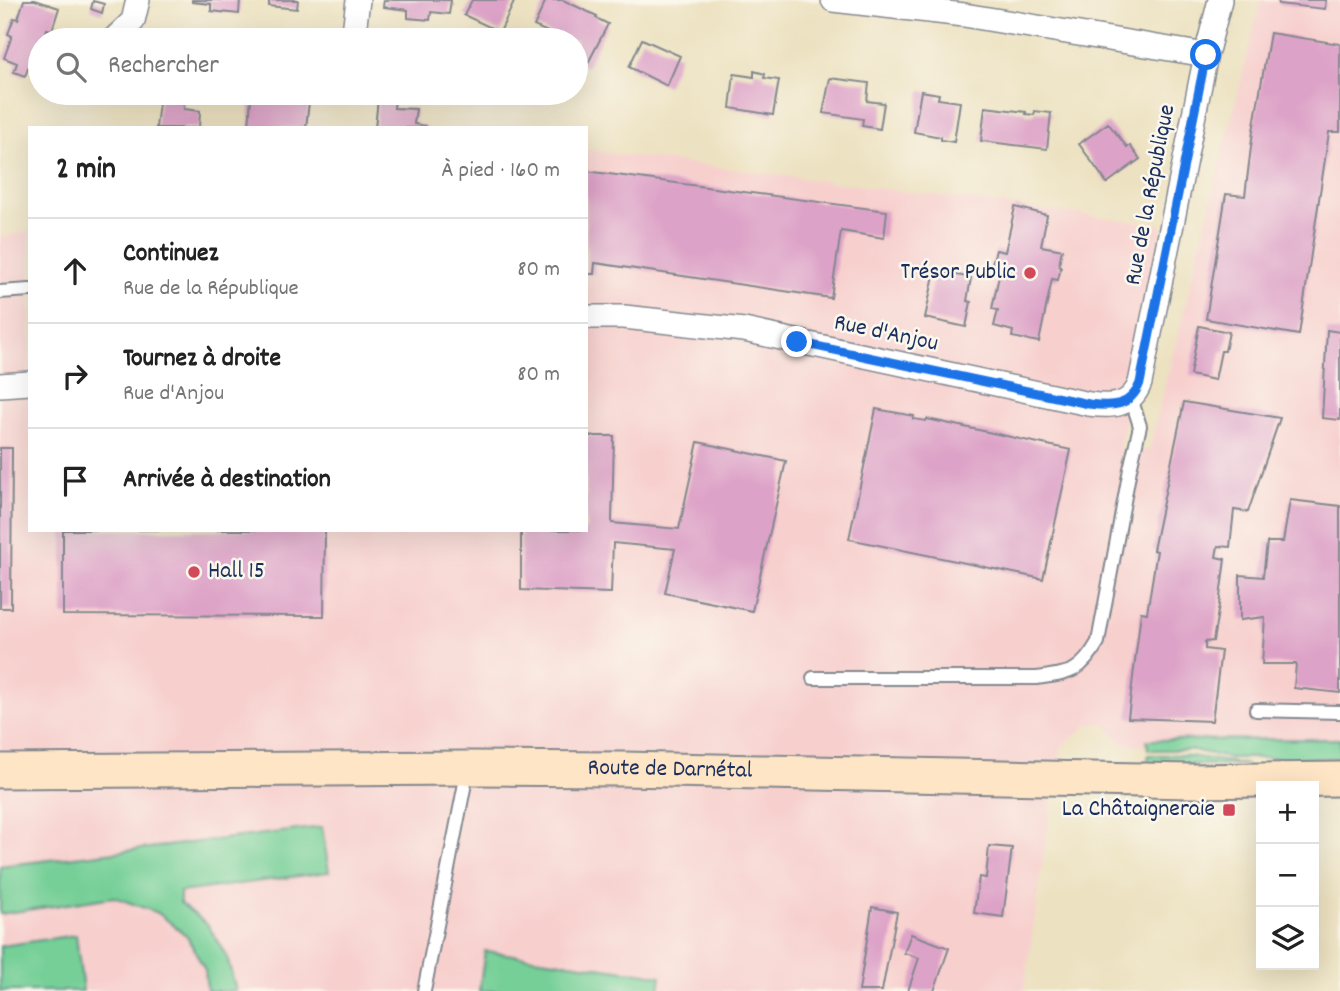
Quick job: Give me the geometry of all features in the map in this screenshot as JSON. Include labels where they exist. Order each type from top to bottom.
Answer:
[{"type":"main road","name":"Route de Darnétal","points":[[0,771],[468,768],[696,770],[1190,781],[1340,779]]},
{"type":"street","points":[[126,28],[133,21],[138,0]]},
{"type":"street","points":[[354,28],[358,0]]},
{"type":"street","points":[[833,0],[964,15],[1206,55]]},
{"type":"street","name":"Rue de la République","points":[[1130,398],[1140,383],[1206,55],[1220,0]]},
{"type":"street","name":"Rue d'Anjou","points":[[588,317],[624,317],[744,330],[1089,404],[1109,406],[1130,398]]},
{"type":"street","points":[[0,386],[28,383]]},
{"type":"lane","points":[[0,292],[28,290]]},
{"type":"lane","points":[[813,678],[1037,678],[1068,673],[1087,661],[1098,642],[1140,426],[1130,398]]},
{"type":"lane","points":[[1256,709],[1340,712]]},
{"type":"lane","points":[[424,991],[468,768]]},
{"type":"shaded area","points":[[1261,0],[1340,0],[1340,742],[1145,746],[1122,744],[1105,723],[1088,725],[1062,746],[1024,991],[0,991],[0,237],[28,231],[28,532],[588,532],[588,150],[1162,225],[1119,451],[1149,450]]},
{"type":"green space","points":[[1340,739],[1340,758],[1230,758],[1192,750],[1148,750],[1147,740]]},
{"type":"green space","points":[[1148,755],[1184,755],[1247,765],[1148,764]]},
{"type":"green space","points":[[322,827],[329,872],[180,892],[180,903],[207,924],[227,957],[236,991],[207,991],[205,970],[187,936],[158,913],[114,897],[0,914],[0,866]]},
{"type":"green space","points":[[76,935],[83,991],[0,991],[0,946]]},
{"type":"green space","points":[[485,951],[661,976],[659,991],[479,991]]},
{"type":"building","points":[[24,0],[35,0],[59,8],[53,28],[28,28],[28,68],[25,76],[14,72],[17,63],[4,58],[12,36],[8,34],[14,18],[18,19]]},
{"type":"building","points":[[192,0],[240,0],[239,14],[211,11],[211,4]]},
{"type":"building","points":[[269,0],[298,0],[297,9],[269,6]]},
{"type":"building","points":[[384,0],[451,0],[449,14],[431,12],[430,20],[408,18],[408,10],[383,7]]},
{"type":"building","points":[[472,0],[515,0],[502,28],[492,28],[464,15]]},
{"type":"building","points":[[546,0],[563,0],[608,24],[588,63],[588,28],[534,26]]},
{"type":"building","points":[[1279,0],[1326,0],[1325,9],[1278,4]]},
{"type":"building","points":[[93,1],[104,4],[102,13],[91,9]]},
{"type":"building","points":[[1270,33],[1340,44],[1340,132],[1329,132],[1299,335],[1206,319],[1226,194],[1245,196]]},
{"type":"building","points":[[642,39],[680,56],[667,86],[629,67]]},
{"type":"building","points":[[754,71],[765,74],[764,78],[779,80],[773,115],[730,108],[734,74],[754,77]]},
{"type":"building","points":[[830,78],[869,83],[867,101],[884,103],[880,129],[862,126],[863,119],[823,113]]},
{"type":"building","points":[[921,91],[939,94],[938,99],[960,102],[954,142],[914,132]]},
{"type":"building","points":[[159,105],[184,105],[184,109],[200,111],[199,126],[156,126]]},
{"type":"building","points":[[250,105],[309,105],[306,126],[249,126]]},
{"type":"building","points":[[377,105],[394,105],[394,108],[416,109],[414,124],[426,126],[375,126]]},
{"type":"building","points":[[985,107],[1034,115],[1035,111],[1051,113],[1047,149],[981,141]]},
{"type":"building","points":[[1108,123],[1140,159],[1107,183],[1079,144]]},
{"type":"building","points":[[588,171],[887,211],[884,238],[841,231],[831,298],[595,263],[594,274],[588,274]]},
{"type":"building","name":"Trésor Public","points":[[1015,207],[1047,215],[1041,246],[1063,250],[1058,280],[1052,279],[1039,342],[1012,337],[1013,331],[994,326],[998,310],[992,309],[1001,266],[992,263],[996,250],[1005,252]]},
{"type":"building","points":[[935,270],[971,278],[967,301],[971,302],[966,327],[925,318]]},
{"type":"building","points":[[1199,326],[1229,332],[1225,351],[1221,351],[1215,380],[1190,375]]},
{"type":"building","points":[[1327,330],[1340,332],[1340,420],[1322,418]]},
{"type":"building","points":[[1184,402],[1280,418],[1248,512],[1234,510],[1230,547],[1218,546],[1216,557],[1225,559],[1219,605],[1213,641],[1205,642],[1205,649],[1221,651],[1212,721],[1128,718],[1141,612],[1147,613],[1157,551],[1153,550]]},
{"type":"building","points":[[876,409],[914,416],[913,419],[927,419],[1071,450],[1043,579],[849,539]]},
{"type":"building","points":[[588,436],[614,436],[612,523],[679,529],[698,442],[786,461],[752,611],[665,593],[675,549],[613,543],[611,593],[521,590],[521,532],[588,532]]},
{"type":"building","points":[[0,448],[12,448],[11,608],[0,608]]},
{"type":"building","points":[[1290,500],[1340,506],[1340,693],[1294,688],[1296,664],[1262,664],[1265,617],[1240,620],[1240,575],[1263,577],[1267,542],[1283,542]]},
{"type":"building","name":"Hall 15","points":[[63,532],[325,532],[324,616],[63,615]]},
{"type":"building","points":[[989,846],[1012,848],[1003,917],[974,913],[979,877],[986,878]]},
{"type":"building","points":[[872,907],[897,912],[882,991],[859,991]]},
{"type":"building","points":[[911,934],[949,948],[934,991],[908,991],[919,958],[904,953]]},
{"type":"place","name":"Trésor Public","points":[[1030,273]]},
{"type":"place","name":"Hall 15","points":[[194,572]]},
{"type":"place","name":"La Châtaigneraie","points":[[1229,810]]},
{"type":"route","points":[[797,342],[1089,404],[1109,406],[1125,402],[1135,394],[1140,383],[1206,55]]}]
